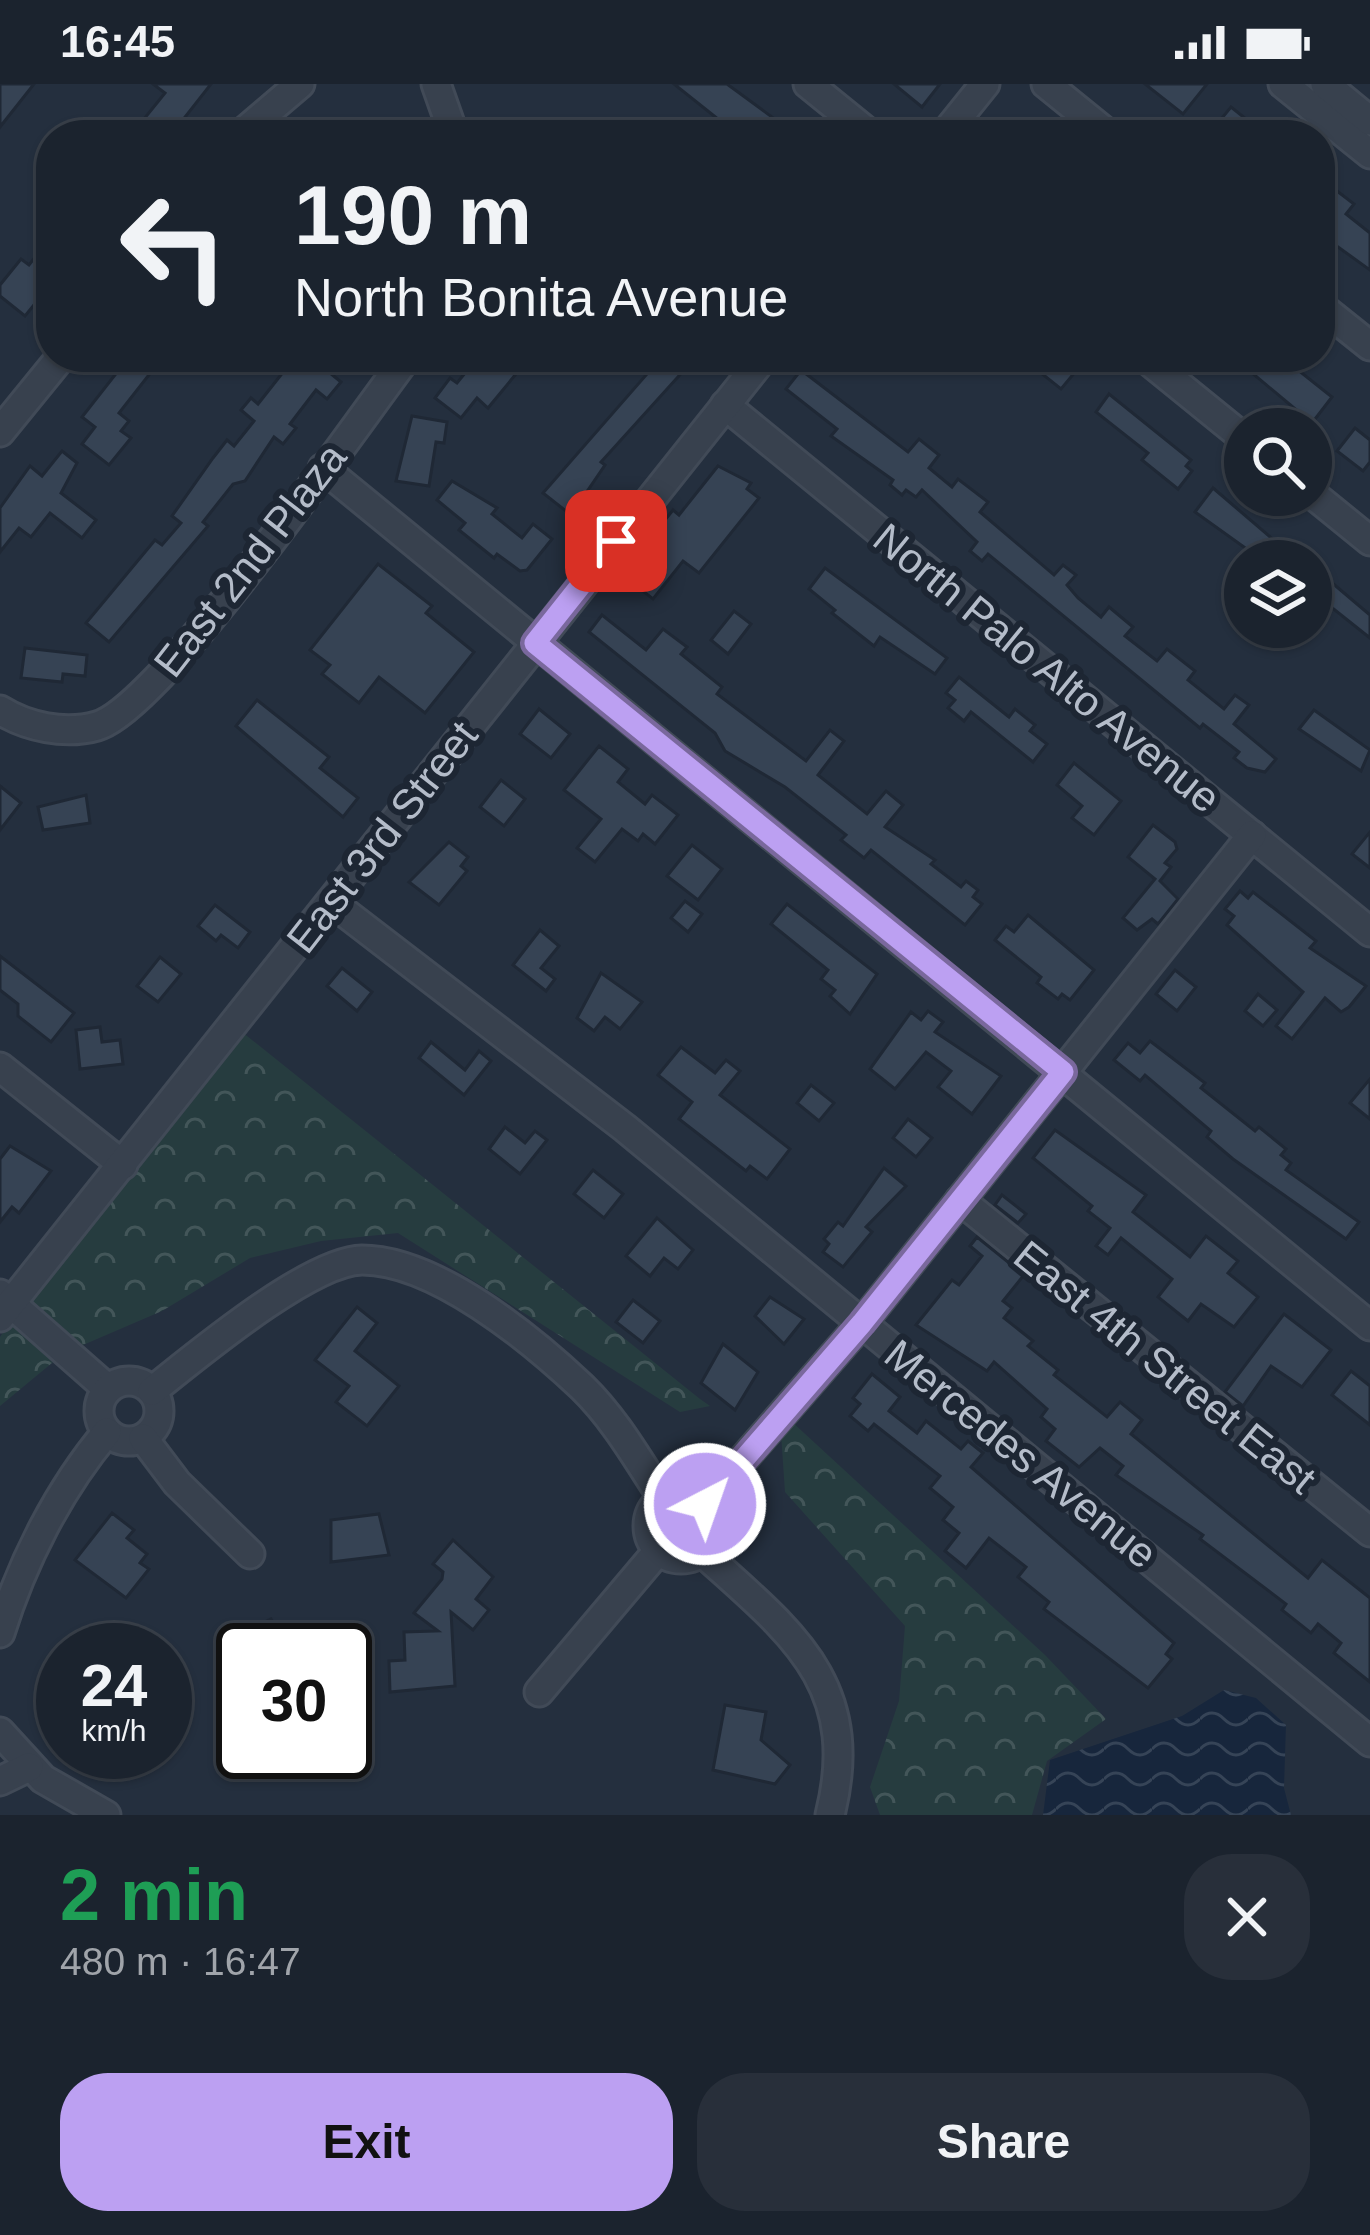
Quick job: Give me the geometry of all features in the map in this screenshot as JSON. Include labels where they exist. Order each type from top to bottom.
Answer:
[{"type":"street","points":[[258,120],[300,84]]},
{"type":"street","points":[[436,84],[449,120]]},
{"type":"street","points":[[808,84],[852,120]]},
{"type":"street","points":[[956,120],[985,84]]},
{"type":"street","points":[[1046,84],[1090,120]]},
{"type":"street","points":[[1283,84],[1328,120]]},
{"type":"street","points":[[1325,84],[1370,121]]},
{"type":"street","points":[[1335,126],[1370,154]]},
{"type":"street","points":[[1335,318],[1370,346]]},
{"type":"street","points":[[0,432],[49,372]]},
{"type":"street","name":"East 2nd Plaza","points":[[0,710],[44,729],[98,726],[142,697],[396,372]]},
{"type":"street","name":"East 3rd Street","points":[[4,1305],[123,1165],[752,372]]},
{"type":"street","points":[[1162,372],[1224,422]]},
{"type":"street","name":"North Palo Alto Avenue","points":[[725,405],[1370,932]]},
{"type":"street","points":[[323,468],[1370,1326]]},
{"type":"street","points":[[1332,510],[1370,541]]},
{"type":"street","points":[[705,1504],[862,1323],[1252,835]]},
{"type":"street","name":"Mercedes Avenue","points":[[331,902],[625,1128],[1370,1742]]},
{"type":"street","points":[[0,1067],[123,1165]]},
{"type":"street","name":"East 4th Street East","points":[[960,1200],[1370,1532]]},
{"type":"street","points":[[152,1391],[239,1323],[301,1284],[358,1260],[402,1267],[451,1285],[582,1387],[621,1432],[663,1498]]},
{"type":"street","points":[[4,1305],[108,1389]]},
{"type":"street","points":[[125,1381],[152,1391],[159,1419],[143,1438],[128,1442],[107,1432],[99,1406],[108,1389],[125,1381]]},
{"type":"street","points":[[0,1633],[14,1589],[79,1465],[107,1432]]},
{"type":"street","points":[[143,1438],[177,1483],[250,1554]]},
{"type":"street","points":[[691,1494],[705,1504],[714,1530],[702,1552],[677,1559],[658,1551],[648,1521],[663,1498],[691,1494]]},
{"type":"street","points":[[538,1692],[658,1551]]},
{"type":"street","points":[[702,1552],[797,1638],[825,1682],[839,1722],[838,1784],[830,1815]]},
{"type":"street","points":[[0,1732],[29,1767],[106,1815]]},
{"type":"street","points":[[0,1781],[29,1767]]},
{"type":"green space","points":[[242,1032],[710,1406],[680,1412],[398,1233],[321,1241],[250,1258],[162,1311],[76,1348],[25,1303]]},
{"type":"green space","points":[[13,1318],[58,1358],[0,1406],[0,1337]]},
{"type":"green space","points":[[791,1421],[1045,1655],[1106,1719],[1047,1761],[1032,1815],[880,1815],[870,1787],[899,1701],[905,1626],[785,1492],[781,1433]]},
{"type":"water","points":[[1224,1690],[1256,1698],[1286,1725],[1284,1788],[1291,1815],[1043,1815],[1050,1760],[1182,1716]]},
{"type":"building","points":[[0,84],[34,84],[0,127]]},
{"type":"building","points":[[153,84],[211,84],[183,120],[143,120],[165,93]]},
{"type":"building","points":[[674,84],[727,84],[776,120],[719,120]]},
{"type":"building","points":[[894,84],[940,84],[922,107]]},
{"type":"building","points":[[1145,84],[1207,84],[1183,114]]},
{"type":"building","points":[[1231,107],[1247,120],[1220,120]]},
{"type":"building","points":[[1335,189],[1354,204],[1346,214],[1370,233],[1370,270],[1335,245]]},
{"type":"building","points":[[36,256],[36,302],[25,316],[0,296],[0,285],[21,259],[29,265]]},
{"type":"building","points":[[117,372],[151,372],[119,413],[129,421],[121,431],[131,438],[109,465],[82,444],[95,427],[82,417]]},
{"type":"building","points":[[283,372],[331,372],[341,382],[327,399],[316,390],[290,424],[296,428],[283,444],[274,437],[245,481],[233,484],[203,522],[208,526],[109,642],[86,623],[155,540],[162,545],[181,523],[172,516],[227,440],[234,446],[254,421],[241,410],[251,398],[258,404]]},
{"type":"building","points":[[466,372],[518,372],[488,408],[477,398],[461,418],[435,398],[450,378],[457,383]]},
{"type":"building","points":[[649,372],[682,372],[601,462],[605,465],[571,515],[543,493]]},
{"type":"building","points":[[804,372],[908,452],[919,439],[939,455],[929,468],[952,487],[958,479],[988,502],[980,512],[1054,575],[1063,565],[1076,575],[1067,585],[1101,617],[1109,607],[1133,627],[1125,636],[1157,661],[1167,649],[1195,671],[1188,680],[1224,709],[1235,695],[1249,705],[1234,724],[1276,759],[1265,772],[1247,768],[1234,758],[1239,752],[1203,724],[1200,728],[988,554],[982,561],[970,551],[977,542],[922,490],[916,497],[906,490],[902,495],[890,485],[893,480],[831,436],[837,429],[786,389]]},
{"type":"building","points":[[1040,372],[1075,372],[1061,389]]},
{"type":"building","points":[[1251,372],[1301,372],[1332,397],[1324,408],[1294,408]]},
{"type":"building","points":[[1109,394],[1191,460],[1186,466],[1192,471],[1178,489],[1142,460],[1148,453],[1096,412]]},
{"type":"building","points":[[412,416],[447,422],[444,443],[436,442],[429,486],[396,481]]},
{"type":"building","points":[[1355,428],[1370,440],[1370,462],[1363,471],[1337,451]]},
{"type":"building","points":[[62,451],[77,463],[61,493],[96,520],[82,538],[50,513],[31,537],[19,528],[0,552],[0,508],[30,466],[42,476]]},
{"type":"building","points":[[718,466],[751,483],[747,489],[759,498],[699,573],[683,561],[653,599],[630,581],[661,543],[652,536],[673,510],[679,515]]},
{"type":"building","points":[[452,481],[497,508],[492,514],[522,538],[533,524],[552,539],[527,570],[520,571],[497,554],[494,558],[459,530],[465,523],[437,500]]},
{"type":"building","points":[[1213,488],[1224,497],[1224,516],[1246,516],[1274,540],[1234,540],[1195,512]]},
{"type":"building","points":[[378,564],[432,606],[426,613],[474,652],[425,713],[379,677],[359,703],[322,674],[330,665],[310,650]]},
{"type":"building","points":[[825,568],[947,658],[935,674],[880,637],[874,646],[832,613],[835,610],[809,589]]},
{"type":"building","points":[[1332,583],[1370,615],[1370,638],[1332,608]]},
{"type":"building","points":[[734,611],[751,624],[728,654],[711,640]]},
{"type":"building","points":[[602,615],[646,650],[663,629],[687,647],[681,654],[722,687],[717,694],[806,761],[830,730],[844,741],[818,775],[867,814],[886,791],[903,805],[885,827],[935,860],[931,864],[961,887],[966,881],[978,890],[973,897],[982,904],[965,925],[871,850],[864,858],[841,840],[846,835],[785,787],[725,751],[715,733],[589,632]]},
{"type":"building","points":[[25,648],[87,655],[85,676],[63,674],[62,682],[21,678]]},
{"type":"building","points":[[959,677],[1009,717],[1015,709],[1035,725],[1030,731],[1047,744],[1033,762],[971,712],[964,721],[948,708],[955,700],[946,693]]},
{"type":"building","points":[[257,700],[329,757],[320,768],[358,798],[343,817],[236,726]]},
{"type":"building","points":[[539,709],[570,734],[551,758],[520,734]]},
{"type":"building","points":[[1314,710],[1370,750],[1361,771],[1299,729]]},
{"type":"building","points":[[599,746],[628,769],[618,782],[645,804],[652,795],[678,815],[655,844],[643,834],[638,841],[622,829],[595,862],[577,848],[601,819],[564,790]]},
{"type":"building","points":[[1074,763],[1121,801],[1094,835],[1072,818],[1082,806],[1057,785]]},
{"type":"building","points":[[501,780],[525,799],[504,826],[480,807]]},
{"type":"building","points":[[0,786],[21,803],[0,830]]},
{"type":"building","points":[[86,795],[90,823],[43,830],[38,807]]},
{"type":"building","points":[[1153,825],[1175,842],[1177,849],[1165,863],[1171,867],[1160,881],[1178,899],[1158,924],[1152,919],[1137,930],[1123,918],[1155,879],[1128,857]]},
{"type":"building","points":[[1370,832],[1370,868],[1352,854]]},
{"type":"building","points":[[449,842],[468,857],[461,866],[467,871],[439,905],[409,882]]},
{"type":"building","points":[[692,845],[722,869],[698,900],[667,876]]},
{"type":"building","points":[[1240,891],[1248,898],[1253,892],[1316,941],[1310,948],[1366,986],[1349,1007],[1341,1012],[1325,998],[1292,1039],[1276,1026],[1303,992],[1227,925],[1234,916],[1225,909]]},
{"type":"building","points":[[685,901],[702,914],[688,932],[671,918]]},
{"type":"building","points":[[787,904],[877,974],[850,1014],[830,996],[835,990],[821,979],[828,970],[771,924]]},
{"type":"building","points":[[215,905],[250,932],[238,948],[221,935],[216,941],[198,926]]},
{"type":"building","points":[[1028,915],[1094,970],[1070,1000],[1062,994],[1058,999],[1037,983],[1041,977],[995,940],[1006,926],[1014,932]]},
{"type":"building","points":[[540,930],[559,946],[541,968],[555,979],[546,991],[513,965]]},
{"type":"building","points":[[0,956],[74,1013],[51,1042],[18,1016],[18,1004],[0,990]]},
{"type":"building","points":[[160,957],[181,974],[158,1002],[137,986]]},
{"type":"building","points":[[342,968],[372,992],[357,1011],[327,986]]},
{"type":"building","points":[[1175,970],[1196,987],[1177,1011],[1156,994]]},
{"type":"building","points":[[601,973],[642,1002],[620,1029],[605,1017],[594,1031],[577,1018]]},
{"type":"building","points":[[1258,994],[1277,1010],[1263,1026],[1245,1011]]},
{"type":"building","points":[[928,1011],[943,1022],[935,1032],[1001,1076],[972,1114],[938,1087],[951,1071],[926,1052],[895,1089],[870,1069],[911,1012],[921,1020]]},
{"type":"building","points":[[100,1027],[102,1042],[120,1040],[123,1064],[80,1069],[76,1030]]},
{"type":"building","points":[[1150,1041],[1205,1083],[1201,1088],[1255,1131],[1259,1127],[1286,1149],[1281,1155],[1291,1163],[1286,1170],[1359,1222],[1346,1239],[1233,1159],[1207,1137],[1211,1131],[1145,1075],[1140,1081],[1114,1060],[1128,1043],[1140,1053]]},
{"type":"building","points":[[431,1042],[465,1070],[479,1051],[491,1061],[464,1095],[419,1058]]},
{"type":"building","points":[[681,1047],[715,1073],[726,1060],[740,1071],[720,1095],[790,1149],[767,1179],[750,1166],[746,1171],[679,1119],[692,1102],[658,1075]]},
{"type":"building","points":[[1370,1079],[1370,1119],[1350,1103]]},
{"type":"building","points":[[811,1085],[834,1103],[819,1121],[797,1103]]},
{"type":"building","points":[[908,1119],[932,1138],[916,1157],[893,1138]]},
{"type":"building","points":[[505,1127],[525,1143],[535,1131],[547,1140],[520,1174],[489,1149]]},
{"type":"building","points":[[1055,1130],[1146,1195],[1133,1212],[1190,1257],[1206,1236],[1238,1261],[1228,1273],[1258,1297],[1234,1327],[1201,1304],[1188,1321],[1158,1297],[1172,1279],[1121,1238],[1108,1255],[1096,1246],[1110,1228],[1088,1211],[1092,1206],[1033,1158]]},
{"type":"building","points":[[10,1146],[51,1171],[19,1213],[12,1207],[0,1222],[0,1159]]},
{"type":"building","points":[[884,1168],[906,1186],[866,1227],[872,1232],[843,1267],[823,1252],[829,1244],[824,1239],[838,1222],[843,1226]]},
{"type":"building","points":[[593,1170],[623,1194],[604,1218],[574,1194]]},
{"type":"building","points":[[1002,1195],[1026,1214],[1018,1223],[995,1205]]},
{"type":"building","points":[[657,1218],[693,1250],[678,1269],[664,1258],[650,1276],[626,1256]]},
{"type":"building","points":[[977,1237],[1024,1275],[1003,1301],[1012,1308],[1004,1318],[1033,1341],[1028,1346],[1058,1370],[1054,1375],[1107,1417],[1120,1402],[1142,1420],[1131,1434],[1308,1578],[1322,1560],[1370,1598],[1370,1682],[1334,1653],[1341,1643],[1318,1624],[1311,1633],[1282,1610],[1286,1604],[1200,1539],[1203,1535],[1116,1475],[1123,1466],[1100,1448],[1079,1467],[1046,1441],[1055,1429],[1041,1417],[1047,1409],[994,1362],[987,1371],[916,1325],[952,1280],[959,1285],[982,1256],[970,1246]]},
{"type":"building","points":[[770,1297],[804,1319],[784,1344],[755,1316]]},
{"type":"building","points":[[633,1300],[660,1321],[643,1343],[616,1322]]},
{"type":"building","points":[[357,1307],[377,1323],[355,1351],[399,1386],[367,1426],[336,1402],[349,1386],[315,1360]]},
{"type":"building","points":[[1284,1314],[1331,1350],[1302,1387],[1271,1366],[1243,1406],[1225,1392]]},
{"type":"building","points":[[723,1344],[758,1372],[735,1410],[701,1383]]},
{"type":"building","points":[[1351,1371],[1370,1386],[1370,1425],[1332,1395]]},
{"type":"building","points":[[872,1374],[900,1397],[889,1411],[917,1433],[926,1421],[961,1449],[968,1441],[983,1453],[971,1467],[1174,1643],[1166,1654],[1172,1659],[1148,1688],[1044,1609],[1049,1602],[1018,1577],[1026,1567],[989,1538],[966,1568],[945,1551],[959,1533],[943,1520],[953,1507],[930,1488],[940,1476],[874,1424],[868,1431],[850,1416],[860,1404],[853,1398]]},
{"type":"building","points":[[112,1513],[134,1530],[127,1538],[147,1554],[140,1563],[149,1569],[126,1598],[75,1560]]},
{"type":"building","points":[[379,1514],[389,1555],[331,1562],[331,1520]]},
{"type":"building","points":[[453,1540],[493,1577],[476,1599],[489,1610],[473,1630],[451,1612],[455,1686],[390,1692],[389,1661],[405,1660],[404,1632],[438,1631],[414,1613],[442,1579],[443,1572],[433,1564]]},
{"type":"building","points":[[725,1705],[766,1712],[761,1740],[790,1765],[775,1784],[713,1770]]},
{"type":"route","points":[[616,541],[535,643],[1063,1072],[862,1323],[705,1504]]}]
